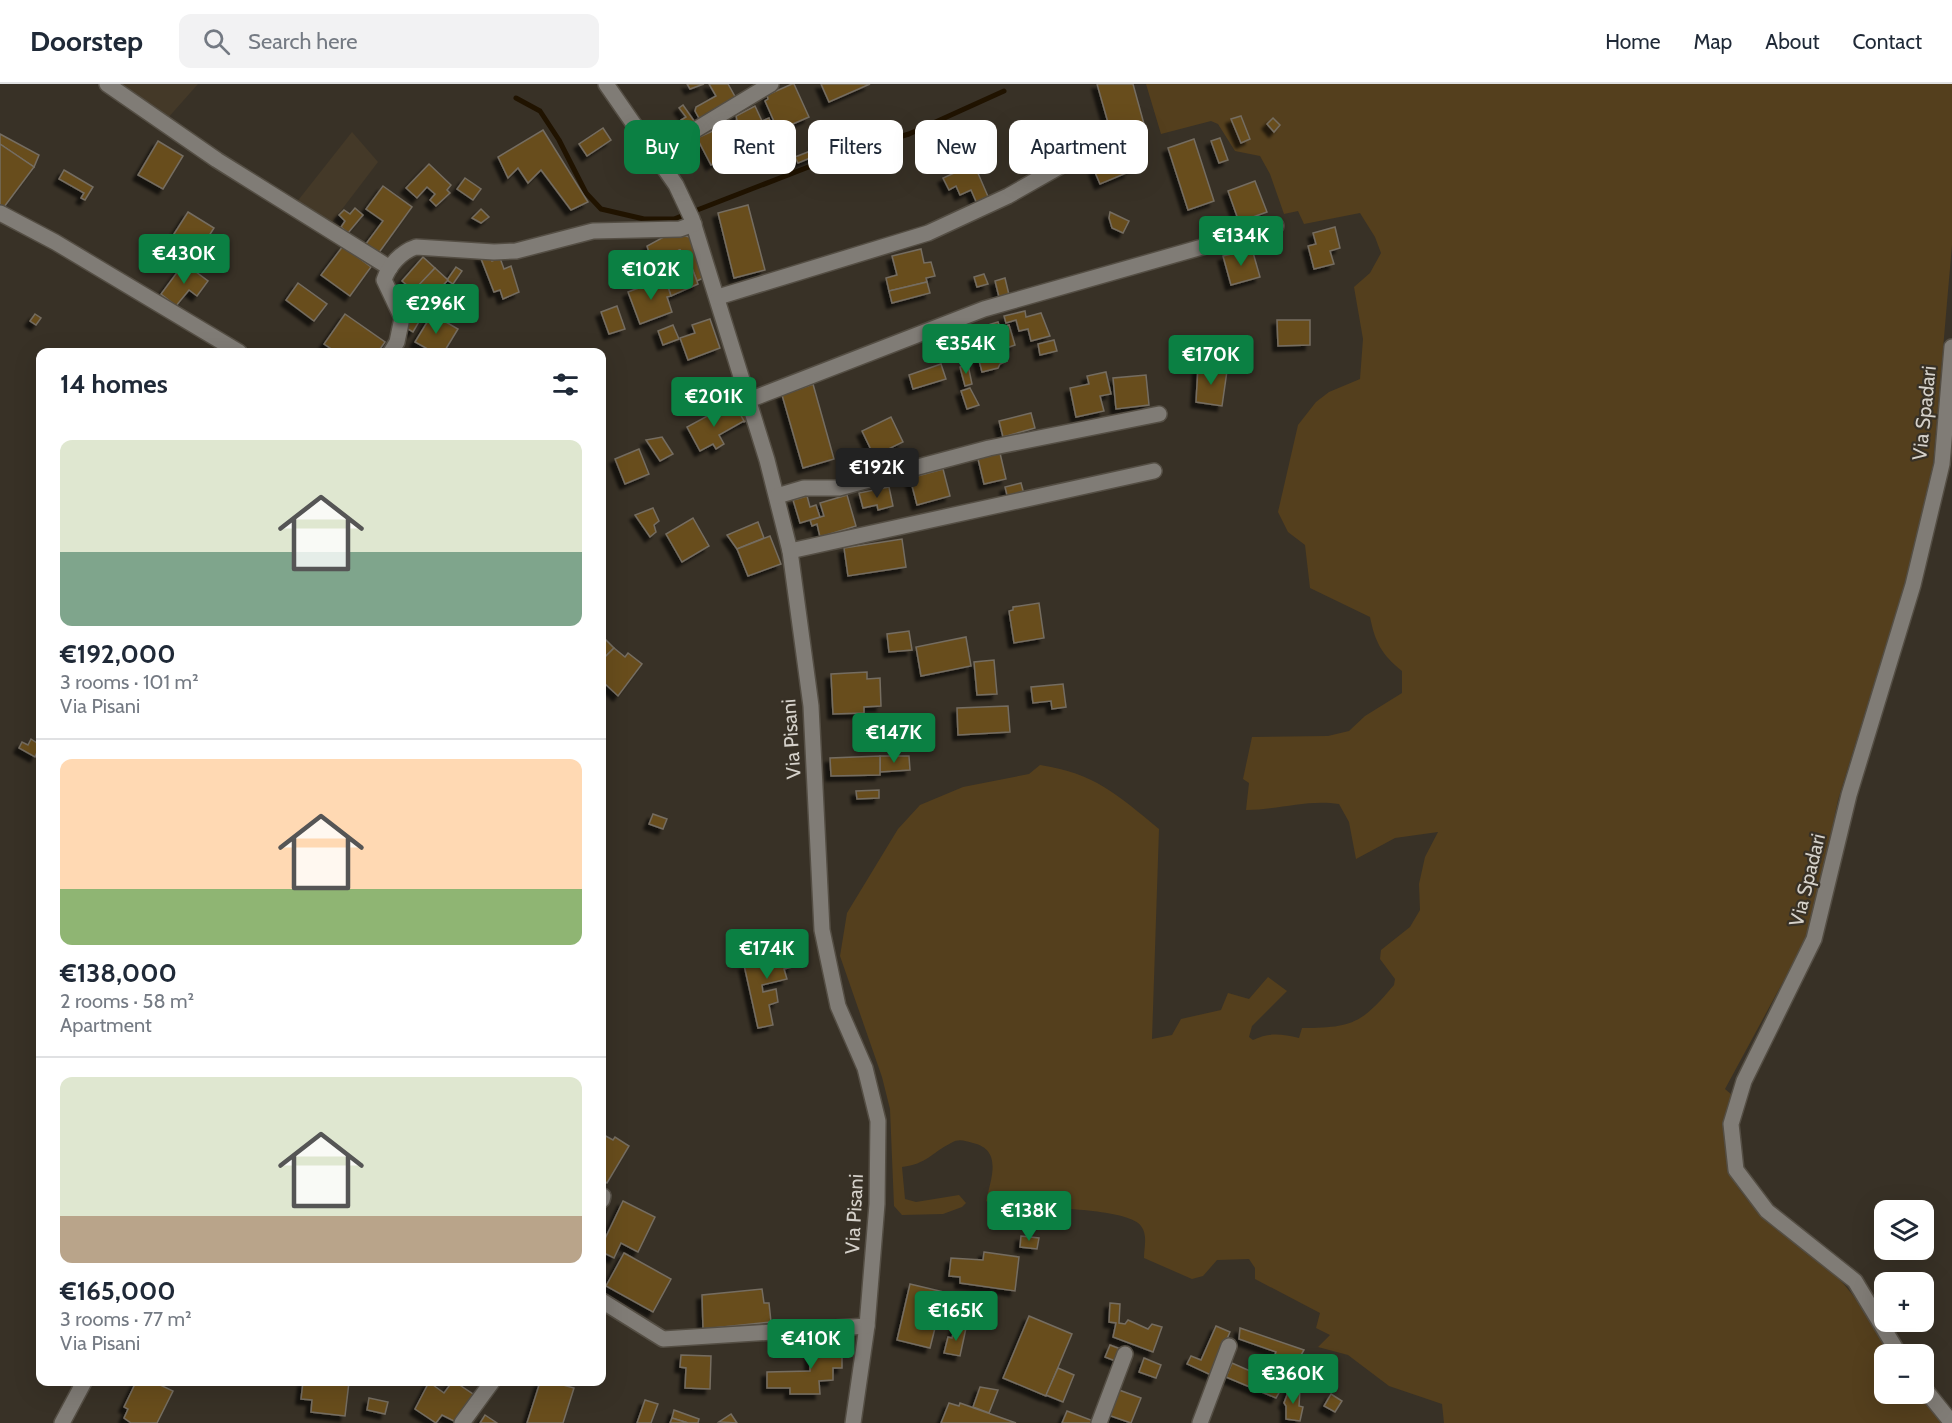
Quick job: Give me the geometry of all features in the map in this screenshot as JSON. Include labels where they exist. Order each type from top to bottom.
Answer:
[{"type":"street","points":[[107,84],[218,160],[390,268]]},
{"type":"street","name":"Via Pisani","points":[[606,84],[630,120]]},
{"type":"street","points":[[700,127],[771,84]]},
{"type":"street","name":"Via Pisani","points":[[667,174],[684,200],[693,221],[718,297],[777,496],[790,550],[811,705],[822,930],[838,1006],[865,1068],[878,1121],[877,1204],[856,1422]]},
{"type":"street","points":[[718,297],[928,233],[1008,196],[1047,174]]},
{"type":"street","points":[[0,213],[55,242],[232,348]]},
{"type":"street","points":[[393,348],[397,342],[402,318],[399,307],[386,289],[384,280],[401,254],[416,247],[494,252],[516,251],[593,231],[680,229],[693,221]]},
{"type":"street","points":[[749,400],[991,307],[1276,226]]},
{"type":"street","name":"Via Spadari","points":[[1893,1344],[1855,1281],[1767,1211],[1736,1170],[1731,1124],[1744,1081],[1814,939],[1849,795],[1913,585],[1942,464],[1952,347]]},
{"type":"street","points":[[777,496],[804,488],[839,488],[989,448],[1159,414]]},
{"type":"street","points":[[790,550],[1154,471]]},
{"type":"street","points":[[606,1303],[663,1339],[867,1326]]},
{"type":"street","points":[[1200,1423],[1229,1346]]},
{"type":"street","points":[[1099,1423],[1125,1354]]},
{"type":"street","points":[[62,1423],[82,1386]]},
{"type":"street","points":[[462,1423],[489,1386]]},
{"type":"street","points":[[1934,1401],[1952,1423]]},
{"type":"shaded area","points":[[116,84],[198,84],[167,119]]},
{"type":"shaded area","points":[[1146,84],[1952,84],[1952,245],[1933,464],[1907,577],[1838,800],[1811,930],[1725,1089],[1732,1095],[1725,1131],[1727,1159],[1735,1183],[1750,1202],[1769,1220],[1836,1276],[1859,1304],[1874,1327],[1874,1332],[1877,1332],[1885,1344],[1874,1344],[1874,1404],[1928,1404],[1944,1423],[1444,1423],[1442,1404],[1389,1386],[1348,1355],[1318,1347],[1330,1335],[1316,1328],[1320,1313],[1255,1279],[1255,1268],[1249,1259],[1217,1260],[1203,1276],[1192,1279],[1144,1258],[1144,1233],[1141,1226],[1132,1220],[1096,1211],[1026,1207],[995,1208],[986,1201],[992,1175],[992,1159],[988,1152],[973,1143],[957,1141],[923,1161],[902,1167],[905,1199],[916,1202],[959,1195],[966,1203],[962,1207],[943,1214],[902,1215],[894,1206],[890,1109],[882,1077],[840,956],[847,913],[898,829],[920,805],[963,787],[1029,774],[1040,765],[1091,780],[1118,796],[1159,829],[1152,1039],[1172,1035],[1181,1019],[1221,1010],[1228,993],[1249,999],[1268,977],[1287,991],[1252,1026],[1249,1037],[1253,1040],[1276,1035],[1299,1038],[1302,1028],[1333,1027],[1355,1021],[1373,1008],[1394,985],[1395,979],[1380,959],[1381,950],[1410,927],[1420,910],[1419,884],[1425,857],[1438,832],[1395,838],[1356,859],[1349,822],[1339,804],[1315,803],[1246,810],[1249,783],[1243,779],[1252,737],[1328,736],[1349,731],[1365,716],[1402,693],[1402,671],[1380,647],[1370,617],[1310,588],[1305,545],[1288,532],[1278,512],[1298,425],[1316,402],[1329,392],[1360,379],[1363,339],[1354,287],[1370,273],[1381,253],[1375,237],[1360,213],[1304,224],[1298,211],[1284,214],[1270,174],[1260,156],[1235,151],[1218,124],[1211,121],[1161,134]]},
{"type":"shaded area","points":[[352,132],[378,162],[330,225],[296,203]]},
{"type":"building","points":[[687,84],[704,84],[690,89]]},
{"type":"building","points":[[709,84],[728,84],[737,100],[701,122],[695,111],[696,107],[716,96]]},
{"type":"building","points":[[794,84],[809,117],[796,123],[796,120],[773,120],[765,101],[768,99],[767,95]]},
{"type":"building","points":[[821,84],[870,84],[829,102]]},
{"type":"building","points":[[1097,84],[1133,84],[1143,120],[1107,120]]},
{"type":"building","points":[[683,105],[694,120],[681,120],[686,117],[679,108]]},
{"type":"building","points":[[755,106],[762,120],[737,120],[736,116]]},
{"type":"building","points":[[1241,116],[1250,139],[1241,143],[1231,119]]},
{"type":"building","points":[[1273,118],[1280,125],[1274,132],[1267,124]]},
{"type":"building","points":[[603,128],[611,140],[587,156],[579,144]]},
{"type":"building","points":[[543,130],[588,202],[571,210],[541,170],[528,183],[518,168],[508,178],[498,157]]},
{"type":"building","points":[[712,131],[711,165],[700,144],[700,137]]},
{"type":"building","points":[[0,134],[39,155],[34,167],[0,144]]},
{"type":"building","points":[[1220,138],[1228,160],[1219,163],[1211,141]]},
{"type":"building","points":[[1194,139],[1214,201],[1188,210],[1168,148]]},
{"type":"building","points":[[158,141],[183,156],[163,189],[138,175]]},
{"type":"building","points":[[0,144],[34,167],[4,207],[0,205]]},
{"type":"building","points":[[808,152],[808,159],[798,163],[796,157]]},
{"type":"building","points":[[429,164],[451,185],[447,190],[450,193],[436,206],[430,200],[435,194],[427,187],[417,198],[406,188]]},
{"type":"building","points":[[64,170],[93,187],[85,200],[81,198],[84,193],[59,179]]},
{"type":"building","points":[[952,174],[978,174],[990,201],[978,206],[971,190],[960,195],[956,186],[949,190],[943,178]]},
{"type":"building","points":[[1096,174],[1124,174],[1100,184]]},
{"type":"building","points":[[465,178],[481,189],[473,200],[457,189]]},
{"type":"building","points":[[1255,181],[1267,212],[1239,222],[1228,191]]},
{"type":"building","points":[[383,186],[412,207],[378,254],[365,245],[383,221],[366,209]]},
{"type":"building","points":[[748,205],[765,270],[734,278],[718,213]]},
{"type":"building","points":[[355,208],[363,215],[348,233],[341,227],[345,221],[339,215],[344,210],[350,214]]},
{"type":"building","points":[[481,209],[489,217],[481,223],[472,218]]},
{"type":"building","points":[[188,212],[214,228],[198,253],[172,237]]},
{"type":"building","points":[[1110,212],[1129,221],[1123,233],[1112,228]]},
{"type":"building","points":[[1335,227],[1340,248],[1330,251],[1334,264],[1314,269],[1308,246],[1316,244],[1313,233]]},
{"type":"building","points":[[671,233],[690,237],[703,278],[697,281],[687,255],[683,257],[680,250],[666,255],[670,263],[654,269],[647,246]]},
{"type":"building","points":[[343,246],[371,267],[350,296],[321,275]]},
{"type":"building","points":[[921,249],[924,263],[931,262],[935,276],[926,278],[927,282],[889,291],[886,278],[897,275],[892,256]]},
{"type":"building","points":[[1252,249],[1260,277],[1231,285],[1223,256]]},
{"type":"building","points":[[680,250],[683,257],[687,255],[698,284],[671,296],[665,278],[659,280],[654,269],[670,263],[666,255]]},
{"type":"building","points":[[480,256],[491,257],[492,261],[500,258],[504,269],[511,266],[519,292],[503,299],[500,290],[494,292]]},
{"type":"building","points":[[423,257],[435,268],[414,291],[402,281]]},
{"type":"building","points":[[184,263],[208,281],[197,296],[189,290],[176,306],[161,294]]},
{"type":"building","points":[[456,267],[462,271],[453,284],[447,280]]},
{"type":"building","points":[[435,268],[448,280],[427,302],[414,290]]},
{"type":"building","points":[[984,274],[988,284],[977,287],[974,277]]},
{"type":"building","points":[[665,278],[671,296],[667,297],[672,312],[640,324],[628,292]]},
{"type":"building","points":[[1005,278],[1010,299],[1000,301],[995,281]]},
{"type":"building","points":[[927,282],[930,293],[892,303],[889,291]]},
{"type":"building","points":[[298,283],[327,304],[314,321],[286,300]]},
{"type":"building","points":[[443,285],[454,295],[440,311],[428,301]]},
{"type":"building","points":[[617,306],[625,329],[609,334],[601,312]]},
{"type":"building","points":[[1025,311],[1026,317],[1041,313],[1050,336],[1031,341],[1028,329],[1019,331],[1016,320],[1006,323],[1004,316]]},
{"type":"building","points":[[35,314],[41,318],[36,325],[30,321]]},
{"type":"building","points":[[345,314],[385,342],[381,348],[330,348],[324,344]]},
{"type":"building","points":[[432,314],[458,329],[446,348],[426,348],[415,342]]},
{"type":"building","points":[[410,315],[420,320],[413,332],[403,326]]},
{"type":"building","points":[[710,319],[720,348],[688,360],[680,338],[695,333],[692,325]]},
{"type":"building","points":[[1277,320],[1310,320],[1310,345],[1278,346]]},
{"type":"building","points":[[998,322],[1000,328],[1009,325],[1015,345],[995,352],[996,355],[1004,353],[1007,361],[1000,364],[998,368],[982,372],[976,349],[981,348],[975,329]]},
{"type":"building","points":[[673,325],[679,339],[663,345],[658,331]]},
{"type":"building","points":[[1054,340],[1057,351],[1040,355],[1038,344]]},
{"type":"building","points":[[941,364],[946,379],[913,389],[909,375]]},
{"type":"building","points":[[968,365],[972,384],[965,386],[960,367]]},
{"type":"building","points":[[1198,367],[1227,371],[1222,406],[1196,402]]},
{"type":"building","points":[[1106,372],[1111,394],[1100,396],[1104,411],[1076,417],[1070,388],[1089,384],[1087,376]]},
{"type":"building","points":[[1146,375],[1149,405],[1116,409],[1113,378]]},
{"type":"building","points":[[813,384],[834,459],[803,468],[782,395]]},
{"type":"building","points":[[970,388],[979,405],[967,409],[961,391]]},
{"type":"building","points":[[741,399],[751,418],[744,422],[734,403]]},
{"type":"building","points":[[724,407],[727,412],[736,407],[744,421],[719,435],[724,444],[716,449],[713,444],[700,451],[687,427]]},
{"type":"building","points":[[1031,413],[1035,428],[1003,437],[999,421]]},
{"type":"building","points":[[891,417],[903,442],[874,456],[862,431]]},
{"type":"building","points":[[662,437],[673,454],[660,461],[646,440]]},
{"type":"building","points":[[639,449],[649,474],[625,484],[615,459]]},
{"type":"building","points":[[1000,453],[1006,479],[984,484],[978,459]]},
{"type":"building","points":[[943,469],[950,496],[917,505],[910,478]]},
{"type":"building","points":[[1021,483],[1024,494],[1008,499],[1005,487]]},
{"type":"building","points":[[889,487],[893,506],[878,510],[877,505],[863,508],[859,493]]},
{"type":"building","points":[[847,495],[856,526],[820,537],[817,524],[812,526],[810,520],[824,516],[820,503]]},
{"type":"building","points":[[807,496],[810,507],[816,505],[820,517],[800,523],[793,500]]},
{"type":"building","points":[[653,508],[659,521],[654,525],[656,532],[650,537],[635,515]]},
{"type":"building","points":[[693,518],[709,546],[682,562],[666,534]]},
{"type":"building","points":[[758,522],[764,538],[737,549],[727,535]]},
{"type":"building","points":[[770,536],[781,564],[748,576],[737,549]]},
{"type":"building","points":[[902,539],[906,567],[848,576],[844,548]]},
{"type":"building","points":[[1039,603],[1044,638],[1014,643],[1009,611],[1013,610],[1013,607]]},
{"type":"building","points":[[909,631],[912,650],[889,652],[887,634]]},
{"type":"building","points":[[966,637],[971,666],[921,676],[916,647]]},
{"type":"building","points":[[606,640],[614,648],[606,656]]},
{"type":"building","points":[[614,648],[625,657],[628,653],[642,664],[618,696],[606,685],[606,656]]},
{"type":"building","points":[[994,660],[997,694],[977,695],[974,662]]},
{"type":"building","points":[[867,672],[867,679],[880,678],[881,706],[864,707],[864,713],[833,714],[831,674]]},
{"type":"building","points":[[1063,684],[1066,707],[1052,709],[1051,701],[1033,703],[1031,687]]},
{"type":"building","points":[[1008,706],[1010,732],[958,735],[957,708]]},
{"type":"building","points":[[31,739],[36,742],[35,757],[19,748],[22,742],[28,745]]},
{"type":"building","points":[[880,756],[909,756],[910,770],[880,772]]},
{"type":"building","points":[[880,756],[880,775],[831,776],[830,758]]},
{"type":"building","points":[[879,790],[879,798],[857,799],[856,791]]},
{"type":"building","points":[[653,814],[667,819],[663,829],[649,824]]},
{"type":"building","points":[[787,942],[793,967],[784,969],[787,979],[762,985],[763,992],[776,989],[778,1002],[769,1005],[773,1025],[758,1028],[744,965],[767,959],[764,947]]},
{"type":"building","points":[[606,1136],[613,1140],[615,1137],[629,1146],[607,1183]]},
{"type":"building","points":[[623,1201],[655,1217],[638,1252],[621,1243],[614,1258],[606,1254],[606,1237]]},
{"type":"building","points":[[1021,1236],[1039,1238],[1037,1249],[1020,1247]]},
{"type":"building","points":[[984,1252],[1019,1257],[1015,1291],[960,1283],[960,1277],[949,1276],[951,1258],[983,1260]]},
{"type":"building","points":[[624,1253],[671,1279],[653,1312],[606,1286]]},
{"type":"building","points":[[910,1284],[944,1292],[930,1348],[897,1340]]},
{"type":"building","points":[[762,1289],[764,1303],[769,1303],[771,1322],[703,1329],[702,1295]]},
{"type":"building","points":[[1110,1303],[1120,1304],[1119,1323],[1125,1324],[1128,1320],[1148,1329],[1152,1324],[1162,1327],[1153,1352],[1113,1337],[1116,1323],[1109,1322]]},
{"type":"building","points":[[1029,1316],[1072,1334],[1046,1396],[1003,1378]]},
{"type":"building","points":[[955,1326],[966,1328],[960,1356],[944,1353],[948,1337],[952,1338]]},
{"type":"building","points":[[1216,1326],[1230,1332],[1211,1375],[1187,1364],[1191,1356],[1201,1360]]},
{"type":"building","points":[[1240,1328],[1304,1350],[1276,1398],[1226,1377],[1232,1363],[1266,1378],[1276,1352],[1239,1339]]},
{"type":"building","points":[[842,1340],[842,1368],[833,1368],[833,1380],[819,1381],[820,1394],[790,1394],[790,1388],[767,1388],[767,1372],[810,1371],[810,1341]]},
{"type":"building","points":[[1110,1345],[1123,1350],[1118,1362],[1105,1357]]},
{"type":"building","points":[[681,1355],[711,1356],[710,1389],[685,1388],[686,1368],[680,1367]]},
{"type":"building","points":[[1144,1358],[1161,1365],[1156,1378],[1139,1372]]},
{"type":"building","points":[[1058,1368],[1074,1375],[1063,1402],[1046,1395]]},
{"type":"building","points":[[134,1386],[162,1386],[173,1391],[157,1423],[131,1423],[124,1418],[128,1409],[124,1407]]},
{"type":"building","points":[[303,1386],[349,1386],[345,1416],[311,1412],[312,1400],[301,1399]]},
{"type":"building","points":[[427,1386],[434,1386],[444,1393],[449,1386],[461,1386],[476,1396],[458,1423],[442,1415],[436,1423],[415,1409]]},
{"type":"building","points":[[539,1386],[574,1388],[563,1423],[527,1423]]},
{"type":"building","points":[[980,1387],[998,1390],[989,1413],[973,1407]]},
{"type":"building","points":[[1290,1387],[1300,1390],[1299,1406],[1303,1407],[1300,1421],[1286,1419],[1284,1403]]},
{"type":"building","points":[[1119,1390],[1141,1398],[1131,1423],[1108,1415]]},
{"type":"building","points":[[1331,1394],[1342,1401],[1335,1412],[1324,1406]]},
{"type":"building","points":[[369,1398],[388,1402],[385,1414],[367,1410]]},
{"type":"building","points":[[645,1400],[658,1404],[651,1423],[637,1423]]},
{"type":"building","points":[[949,1403],[959,1406],[960,1403],[1016,1423],[941,1423]]},
{"type":"building","points":[[674,1410],[699,1419],[698,1423],[688,1423],[672,1418]]},
{"type":"building","points":[[1067,1411],[1096,1422],[1062,1423]]},
{"type":"building","points":[[731,1414],[737,1423],[719,1422]]},
{"type":"building","points":[[485,1415],[497,1423],[480,1423]]},
{"type":"building","points":[[672,1418],[688,1423],[670,1423]]},
{"type":"waterway","points":[[516,98],[540,111],[559,140],[586,193],[601,209],[644,219],[674,219],[842,154],[909,134],[1004,91]]}]
